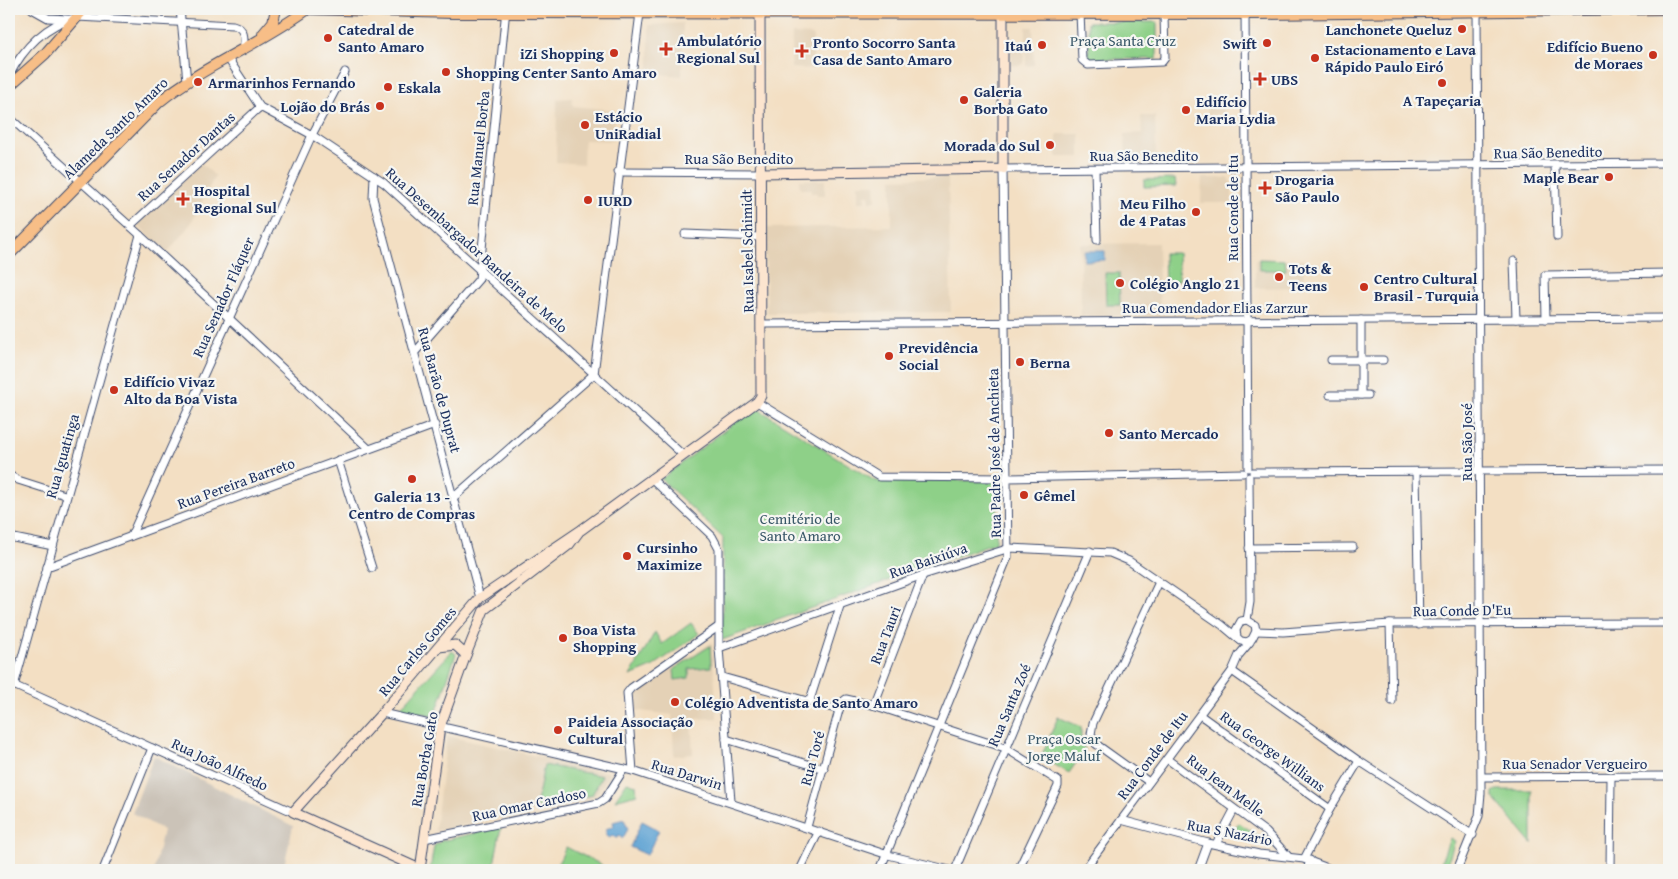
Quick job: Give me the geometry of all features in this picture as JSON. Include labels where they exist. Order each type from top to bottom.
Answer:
[{"type":"main road","points":[[9,86],[45,54],[72,18],[84,9]]},
{"type":"main road","points":[[260,39],[273,22],[276,9]]},
{"type":"main road","points":[[311,9],[640,13],[1003,11],[1164,14],[1245,11],[1669,10]]},
{"type":"main road","name":"Alameda Santo Amaro","points":[[9,255],[159,102],[187,81],[311,9]]},
{"type":"street","points":[[32,9],[48,18],[181,22],[239,27],[245,37],[244,49]]},
{"type":"street","points":[[180,9],[187,81]]},
{"type":"street","name":"Rua São José","points":[[1458,870],[1472,835],[1480,805],[1482,777],[1477,10]]},
{"type":"street","name":"Rua Manuel Borba","points":[[416,351],[479,280],[505,11]]},
{"type":"street","name":"Rua Isabel Schimidt","points":[[757,402],[763,390],[760,236],[760,11]]},
{"type":"street","name":"Rua Padre José de Anchieta","points":[[880,870],[888,855],[938,726],[1006,568],[1010,548],[1005,324],[1003,11]]},
{"type":"street","name":"Rua Conde de Itu","points":[[1245,11],[1246,320],[1250,602],[1247,620]]},
{"type":"street","points":[[454,497],[594,374],[618,172],[640,13]]},
{"type":"street","points":[[1080,13],[1082,60],[1088,65],[1162,62],[1165,58],[1164,14]]},
{"type":"street","points":[[9,76],[40,33],[72,18]]},
{"type":"street","name":"Rua Desembargador Bandeira de Melo","points":[[227,58],[260,107],[312,135],[374,176],[480,269],[682,454]]},
{"type":"street","name":"Rua Senador Fláquer","points":[[131,536],[312,135],[345,72]]},
{"type":"street","name":"Rua Senador Dantas","points":[[130,226],[260,107]]},
{"type":"street","points":[[9,117],[140,235],[369,449]]},
{"type":"street","name":"Rua São Benedito","points":[[618,172],[760,173],[1669,163]]},
{"type":"street","points":[[1555,165],[1557,237]]},
{"type":"street","points":[[1095,169],[1097,240]]},
{"type":"street","name":"Rua Barão de Duprat","points":[[374,176],[373,198],[416,351],[484,610]]},
{"type":"street","points":[[685,234],[760,236]]},
{"type":"street","name":"Rua Iguatinga","points":[[11,684],[47,567],[140,235]]},
{"type":"street","points":[[1514,261],[1516,319]]},
{"type":"street","points":[[1546,319],[1545,275],[1669,273]]},
{"type":"street","name":"Rua Comendador Elias Zarzur","points":[[762,324],[1005,324],[1065,321],[1669,318]]},
{"type":"street","points":[[1330,395],[1365,395],[1361,360],[1361,320]]},
{"type":"street","points":[[1331,360],[1383,360]]},
{"type":"street","points":[[757,402],[880,477],[1008,478],[1248,473],[1669,470]]},
{"type":"street","name":"Rua Carlos Gomes","points":[[293,812],[382,713],[480,598],[581,530],[682,454],[757,402]]},
{"type":"street","name":"Rua Pereira Barreto","points":[[47,567],[435,425]]},
{"type":"street","points":[[338,460],[372,568]]},
{"type":"street","points":[[1416,472],[1419,625]]},
{"type":"street","points":[[9,475],[18,480],[66,495]]},
{"type":"street","points":[[651,478],[717,542],[719,549],[718,627],[731,802]]},
{"type":"street","name":"Rua Carlos Gomes","points":[[466,655],[484,610],[569,545],[581,530]]},
{"type":"street","points":[[9,537],[53,546]]},
{"type":"street","points":[[1249,548],[1353,547]]},
{"type":"street","name":"Rua Baixiúva","points":[[719,648],[923,575],[1010,548],[1110,552],[1129,561],[1222,625]]},
{"type":"street","name":"Rua Santa Zoé","points":[[955,870],[1005,748],[1090,551]]},
{"type":"street","name":"Rua Tauri","points":[[873,705],[923,575]]},
{"type":"street","points":[[1149,782],[1096,744],[1091,734],[1093,723],[1159,582]]},
{"type":"street","points":[[810,700],[840,606]]},
{"type":"street","points":[[1247,620],[1255,625],[1256,631],[1250,642],[1238,638],[1222,625],[1239,624],[1247,620]]},
{"type":"street","name":"Rua Conde D'Eu","points":[[1256,631],[1283,632],[1390,624],[1669,622]]},
{"type":"street","points":[[1238,638],[1236,630],[1239,624]]},
{"type":"street","points":[[1390,624],[1392,701]]},
{"type":"street","points":[[633,771],[627,693],[631,688],[718,627]]},
{"type":"street","name":"Rua Conde de Itu","points":[[1238,638],[1239,655]]},
{"type":"street","name":"Rua Conde de Itu","points":[[1084,870],[1200,715],[1232,671],[1239,655],[1250,642]]},
{"type":"street","points":[[439,647],[455,644],[466,655]]},
{"type":"street","name":"Rua Borba Gato","points":[[420,870],[440,727],[466,655]]},
{"type":"street","points":[[1232,671],[1359,761],[1472,835]]},
{"type":"street","points":[[722,677],[810,700],[839,710]]},
{"type":"street","name":"Rua João Alfredo","points":[[11,684],[420,870]]},
{"type":"street","name":"Rua Toré","points":[[807,827],[842,701],[846,699],[873,705]]},
{"type":"street","points":[[873,705],[1005,748],[1058,781],[1058,786],[1018,870]]},
{"type":"street","name":"Rua Darwin","points":[[382,713],[633,771],[888,855],[939,870],[950,870]]},
{"type":"street","name":"Rua George Willians","points":[[1200,715],[1330,809]]},
{"type":"street","points":[[726,738],[824,770]]},
{"type":"street","points":[[103,870],[152,748]]},
{"type":"street","name":"Rua Jean Melle","points":[[1167,759],[1266,832],[1288,856]]},
{"type":"street","points":[[1307,870],[1307,859],[1330,809],[1359,761]]},
{"type":"street","name":"Rua Omar Cardoso","points":[[424,839],[600,803],[605,799],[624,769]]},
{"type":"street","name":"Rua Senador Vergueiro","points":[[1482,777],[1611,778],[1669,776]]},
{"type":"street","points":[[1610,870],[1611,778]]},
{"type":"street","points":[[1198,870],[1234,810]]},
{"type":"street","name":"Rua S Nazário","points":[[1121,820],[1212,844],[1259,854],[1307,859],[1333,870]]},
{"type":"street","points":[[800,870],[819,831]]},
{"type":"shaded area","name":"Ambulatório Regional Sul","points":[[683,23],[682,76],[649,73],[649,25]]},
{"type":"shaded area","points":[[1026,27],[1033,27],[1034,65],[1026,66]]},
{"type":"shaded area","name":"Pronto Socorro Santa Casa de Santo Amaro","points":[[792,34],[813,35],[813,69],[791,68]]},
{"type":"shaded area","points":[[1011,48],[1024,48],[1024,64],[1012,66]]},
{"type":"shaded area","name":"Estácio UniRadial","points":[[572,98],[573,106],[615,110],[613,141],[584,140],[583,164],[556,162],[557,99]]},
{"type":"shaded area","points":[[1206,102],[1224,102],[1224,114],[1207,115]]},
{"type":"shaded area","points":[[1141,116],[1155,116],[1156,156],[1126,157],[1125,134],[1142,133]]},
{"type":"shaded area","points":[[1057,134],[1080,134],[1080,157],[1057,157]]},
{"type":"shaded area","name":"Hospital Regional Sul","points":[[201,163],[215,176],[192,222],[167,253],[137,224]]},
{"type":"shaded area","points":[[948,177],[951,312],[767,313],[765,228],[892,226],[892,179]]},
{"type":"shaded area","points":[[1202,178],[1228,178],[1232,184],[1232,203],[1201,203]]},
{"type":"shaded area","points":[[799,180],[825,180],[825,195],[811,193],[811,189],[800,189]]},
{"type":"shaded area","points":[[858,184],[875,184],[876,201],[870,201],[869,195],[865,195],[865,202],[858,202]]},
{"type":"shaded area","name":"Colégio Anglo 21","points":[[1158,243],[1160,315],[1081,316],[1080,244]]},
{"type":"shaded area","name":"Tots & Teens","points":[[1255,259],[1303,260],[1304,287],[1255,288]]},
{"type":"shaded area","name":"Colégio Adventista de Santo Amaro","points":[[712,642],[717,718],[691,719],[693,754],[674,756],[672,715],[634,710],[634,694]]},
{"type":"shaded area","points":[[447,736],[611,773],[593,799],[435,831]]},
{"type":"shaded area","points":[[154,756],[293,826],[283,870],[154,870],[163,830],[132,813]]},
{"type":"green space","name":"Praça Santa Cruz","points":[[1088,22],[1157,22],[1157,59],[1089,59]]},
{"type":"green space","points":[[1175,179],[1176,186],[1144,187],[1144,180]]},
{"type":"green space","points":[[1164,253],[1178,253],[1179,281],[1165,282]]},
{"type":"green space","points":[[1259,259],[1285,260],[1286,270],[1259,270]]},
{"type":"green space","points":[[1105,273],[1119,273],[1120,305],[1106,305]]},
{"type":"green space","name":"Cemitério de Santo Amaro","points":[[755,407],[875,481],[937,479],[999,482],[996,542],[722,640],[723,538],[661,479]]},
{"type":"green space","points":[[691,623],[699,634],[652,667],[630,676],[655,632],[662,644]]},
{"type":"green space","points":[[710,646],[711,667],[689,669],[689,678],[675,680],[674,669]]},
{"type":"green space","points":[[452,651],[456,654],[435,716],[400,708]]},
{"type":"green space","name":"Praça Oscar Jorge Maluf","points":[[1058,717],[1081,727],[1081,741],[1085,750],[1069,773],[1041,757]]},
{"type":"green space","points":[[544,765],[602,776],[592,795],[536,808]]},
{"type":"green space","points":[[627,782],[636,785],[637,794],[615,800]]},
{"type":"green space","points":[[1497,790],[1532,790],[1532,844],[1493,797],[1493,792]]},
{"type":"green space","points":[[1239,823],[1267,841],[1232,834]]},
{"type":"green space","points":[[501,827],[493,870],[430,870],[434,846],[441,841]]},
{"type":"green space","points":[[1450,838],[1455,841],[1445,870],[1438,870]]},
{"type":"green space","points":[[566,847],[602,865],[600,870],[555,870]]},
{"type":"water","points":[[1084,251],[1105,251],[1105,260],[1084,261]]},
{"type":"water","points":[[624,819],[628,829],[623,838],[619,835],[617,838],[612,835],[610,838],[606,835],[606,829],[614,826],[613,822]]},
{"type":"water","points":[[642,821],[659,830],[647,855],[630,847]]},
{"type":"place","name":"Lanchonete Queluz","points":[[1462,29]]},
{"type":"place","name":"Catedral de Santo Amaro","points":[[328,38]]},
{"type":"place","name":"Swift","points":[[1267,43]]},
{"type":"place","name":"Itaú","points":[[1042,45]]},
{"type":"place","name":"Ambulatório Regional Sul","points":[[666,49]]},
{"type":"place","name":"Pronto Socorro Santa Casa de Santo Amaro","points":[[802,51]]},
{"type":"place","name":"iZi Shopping","points":[[614,53]]},
{"type":"place","name":"Edifício Bueno de Moraes","points":[[1653,55]]},
{"type":"place","name":"Estacionamento e Lava Rápido Paulo Eiró","points":[[1315,58]]},
{"type":"place","name":"Shopping Center Santo Amaro","points":[[446,72]]},
{"type":"place","name":"UBS","points":[[1260,79]]},
{"type":"place","name":"Armarinhos Fernando","points":[[198,82]]},
{"type":"place","name":"A Tapeçaria","points":[[1442,83]]},
{"type":"place","name":"Eskala","points":[[388,87]]},
{"type":"place","name":"Galeria Borba Gato","points":[[964,100]]},
{"type":"place","name":"Lojão do Brás","points":[[380,106]]},
{"type":"place","name":"Edifício Maria Lydia","points":[[1186,110]]},
{"type":"place","name":"Estácio UniRadial","points":[[585,125]]},
{"type":"place","name":"Morada do Sul","points":[[1050,145]]},
{"type":"place","name":"Maple Bear","points":[[1609,177]]},
{"type":"place","name":"Drogaria São Paulo","points":[[1265,188]]},
{"type":"place","name":"Hospital Regional Sul","points":[[183,199]]},
{"type":"place","name":"IURD","points":[[588,200]]},
{"type":"place","name":"Meu Filho de 4 Patas","points":[[1196,212]]},
{"type":"place","name":"Tots & Teens","points":[[1279,277]]},
{"type":"place","name":"Colégio Anglo 21","points":[[1120,283]]},
{"type":"place","name":"Centro Cultural Brasil - Turquia","points":[[1364,287]]},
{"type":"place","name":"Previdência Social","points":[[889,356]]},
{"type":"place","name":"Berna","points":[[1020,362]]},
{"type":"place","name":"Edifício Vivaz Alto da Boa Vista","points":[[114,390]]},
{"type":"place","name":"Santo Mercado","points":[[1109,433]]},
{"type":"place","name":"Galeria 13 - Centro de Compras","points":[[412,479]]},
{"type":"place","name":"Gêmel","points":[[1024,495]]},
{"type":"place","name":"Cursinho Maximize","points":[[627,556]]},
{"type":"place","name":"Boa Vista Shopping","points":[[563,638]]},
{"type":"place","name":"Colégio Adventista de Santo Amaro","points":[[675,702]]},
{"type":"place","name":"Paideia Associação Cultural","points":[[558,730]]}]
